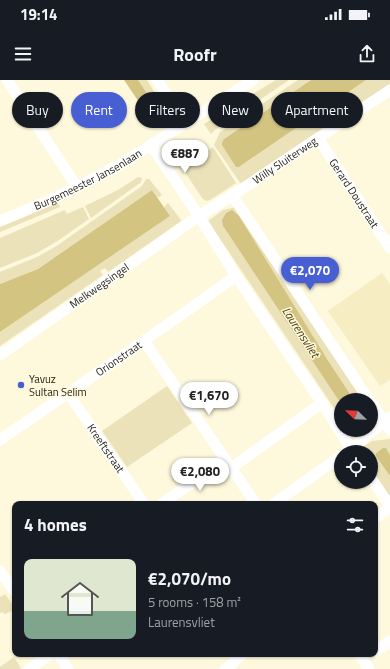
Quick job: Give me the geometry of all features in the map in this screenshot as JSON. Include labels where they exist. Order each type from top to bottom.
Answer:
[{"type":"street","points":[[7,80],[77,187]]},
{"type":"street","points":[[157,80],[165,92]]},
{"type":"street","name":"Burgemeester Jansenlaan","points":[[200,114],[253,80]]},
{"type":"street","name":"Willy Sluiterweg","points":[[199,216],[390,90]]},
{"type":"street","name":"Burgemeester Jansenlaan","points":[[0,221],[50,200],[118,166],[177,128]]},
{"type":"street","name":"Gerard Doustraat","points":[[318,138],[390,248]]},
{"type":"street","points":[[151,145],[199,216],[236,276],[322,404],[347,445]]},
{"type":"street","points":[[232,195],[364,393]]},
{"type":"street","name":"Melkwegsingel","points":[[0,355],[199,216]]},
{"type":"street","name":"Orionstraat","points":[[0,440],[236,276]]},
{"type":"street","points":[[144,341],[254,501]]},
{"type":"street","name":"Kreeftstraat","points":[[68,393],[142,501]]},
{"type":"street","points":[[166,501],[228,464],[322,404]]},
{"type":"street","points":[[359,445],[388,423],[378,411]]},
{"type":"street","points":[[277,501],[334,461]]},
{"type":"street","points":[[378,489],[390,507],[378,516]]},
{"type":"street","points":[[0,571],[12,588]]},
{"type":"street","points":[[378,650],[390,641]]},
{"type":"street","points":[[29,669],[47,657]]},
{"type":"street","points":[[60,657],[68,669]]},
{"type":"street","points":[[225,669],[239,657]]},
{"type":"shaded area","points":[[138,80],[147,80],[155,92],[146,92]]},
{"type":"shaded area","points":[[276,80],[289,80],[263,98],[263,92],[256,92]]},
{"type":"shaded area","points":[[298,80],[311,80],[293,92],[280,92]]},
{"type":"shaded area","points":[[366,80],[390,80],[390,84],[363,102],[363,92],[348,92]]},
{"type":"shaded area","points":[[271,98],[271,107],[263,113],[263,103]]},
{"type":"shaded area","points":[[208,122],[208,128],[218,128],[211,134],[204,124]]},
{"type":"shaded area","points":[[226,128],[240,128],[224,139],[236,167],[239,167],[296,128],[324,128],[241,184],[214,145],[220,132]]},
{"type":"shaded area","points":[[213,147],[236,183],[210,200],[206,201],[202,198],[183,169]]},
{"type":"shaded area","points":[[138,177],[142,178],[140,183],[91,218],[85,206],[118,190]]},
{"type":"shaded area","points":[[146,179],[149,179],[162,195],[158,198],[152,190],[38,269],[0,284],[0,272],[37,257],[55,247],[142,186]]},
{"type":"shaded area","points":[[58,203],[60,207],[0,232],[0,227]]},
{"type":"shaded area","points":[[168,203],[181,221],[108,272],[105,268],[100,271],[103,275],[0,346],[0,332],[170,216],[164,207]]},
{"type":"shaded area","points":[[83,207],[89,219],[37,253],[0,268],[0,238],[65,210],[67,214]]},
{"type":"shaded area","points":[[236,207],[359,393],[349,393],[327,359],[223,226],[334,393],[334,408],[208,221],[223,210]]},
{"type":"shaded area","points":[[382,273],[390,284],[390,380],[380,386],[328,311]]},
{"type":"shaded area","points":[[167,386],[192,423],[127,467],[102,431]]},
{"type":"shaded area","points":[[390,439],[390,455],[386,448],[383,448],[378,452],[378,445],[366,445],[372,441]]},
{"type":"shaded area","points":[[378,458],[390,476],[390,499],[378,481]]},
{"type":"shaded area","points":[[5,594],[12,604],[12,611],[4,614],[3,612],[0,613],[0,597]]},
{"type":"shaded area","points":[[14,657],[21,668],[20,669],[0,669],[0,667]]},
{"type":"water","points":[[124,80],[138,80],[146,92],[135,92],[135,96]]},
{"type":"water","points":[[311,80],[366,80],[348,92],[293,92]]},
{"type":"water","points":[[271,107],[271,128],[296,128],[239,167],[236,167],[222,143],[224,139],[240,128],[263,128],[263,113]]},
{"type":"water","points":[[152,190],[170,216],[0,332],[0,284],[38,269]]},
{"type":"water","name":"Laurensvliet","points":[[232,210],[239,216],[349,393],[334,393],[223,226],[222,220],[226,213]]},
{"type":"water","points":[[383,448],[386,448],[390,455],[390,476],[378,459],[378,452]]},
{"type":"place","name":"Yavuz Sultan Selim","points":[[21,385]]}]
